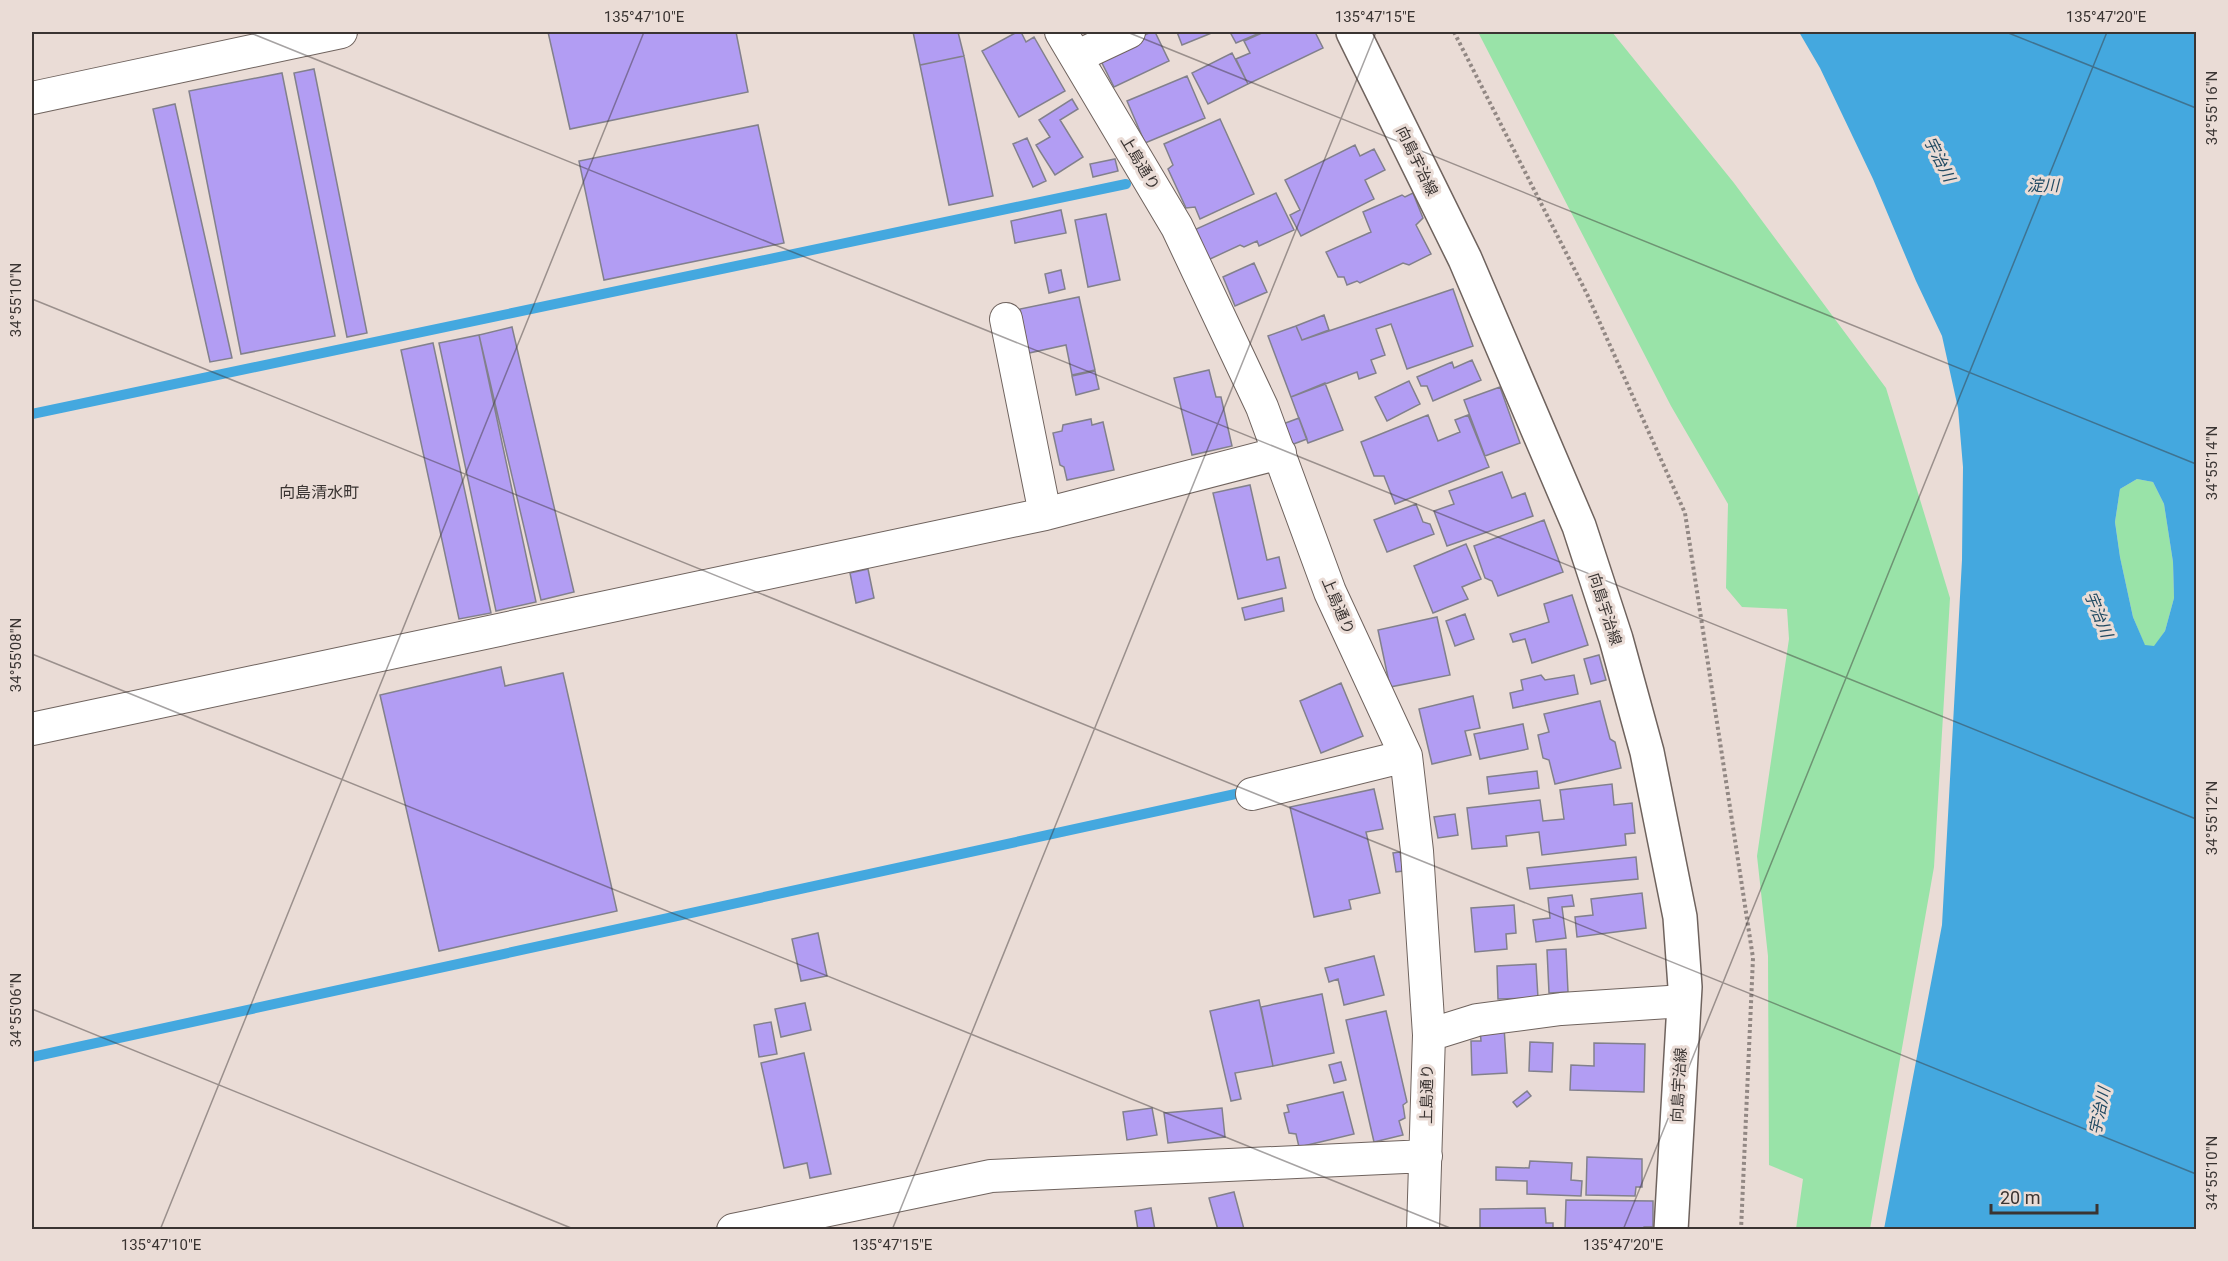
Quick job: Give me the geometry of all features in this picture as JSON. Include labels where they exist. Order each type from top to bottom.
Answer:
[{"type":"main road","name":"向島宇治線","points":[[1353,32],[1465,258],[1579,526],[1616,639],[1647,752],[1680,917],[1684,1001],[1671,1230]]},
{"type":"street","points":[[32,98],[341,32]]},
{"type":"street","points":[[1069,44],[1129,32]]},
{"type":"street","name":"上島通り","points":[[1069,44],[1177,227],[1262,407],[1330,592],[1406,756],[1417,851],[1429,1035],[1423,1230]]},
{"type":"street","points":[[1006,319],[1045,514]]},
{"type":"street","points":[[32,729],[1045,514],[1280,453]]},
{"type":"street","points":[[1252,794],[1406,756]]},
{"type":"street","points":[[1429,1035],[1477,1020],[1562,1009],[1684,1001]]},
{"type":"street","points":[[733,1230],[991,1176],[1426,1155]]},
{"type":"path","points":[[1454,32],[1587,294],[1685,513],[1753,958],[1741,1230]]},
{"type":"green space","points":[[1478,32],[1612,32],[1734,183],[1886,388],[1950,598],[1934,867],[1870,1229],[1796,1229],[1803,1179],[1769,1165],[1768,956],[1757,856],[1789,639],[1787,609],[1742,607],[1726,588],[1728,504],[1671,406]]},
{"type":"green space","points":[[2137,479],[2153,482],[2164,504],[2173,562],[2174,598],[2165,631],[2155,646],[2145,646],[2133,617],[2115,522],[2120,489]]},
{"type":"water","name":"淀川","points":[[1799,32],[2196,32],[2196,1229],[1884,1229],[1942,925],[1962,560],[1963,467],[1958,408],[1942,336],[1873,179],[1820,68]],"holes":[[[2137,479],[2153,482],[2164,504],[2173,562],[2174,598],[2165,631],[2154,646],[2145,645],[2133,617],[2115,522],[2120,489]]]},
{"type":"building","points":[[548,32],[736,32],[748,92],[570,129]]},
{"type":"building","points":[[913,32],[958,32],[964,56],[920,65]]},
{"type":"building","points":[[1021,32],[1026,42],[1034,37],[1065,91],[1019,117],[982,51]]},
{"type":"building","points":[[1155,32],[1169,61],[1114,87],[1099,57]]},
{"type":"building","points":[[1177,32],[1214,32],[1182,45]]},
{"type":"building","points":[[1230,32],[1262,32],[1236,43]]},
{"type":"building","points":[[1264,32],[1315,32],[1323,48],[1248,84],[1236,59],[1250,53],[1244,41]]},
{"type":"building","points":[[1232,53],[1248,84],[1208,104],[1192,73]]},
{"type":"building","points":[[964,56],[993,196],[949,205],[920,65]]},
{"type":"building","points":[[314,69],[367,333],[347,337],[294,73]]},
{"type":"building","points":[[282,73],[335,336],[241,354],[189,91]]},
{"type":"building","points":[[1187,76],[1205,118],[1145,143],[1127,101]]},
{"type":"building","points":[[1072,99],[1078,109],[1060,120],[1083,157],[1055,175],[1036,145],[1050,137],[1039,120]]},
{"type":"building","points":[[175,104],[232,358],[210,362],[153,109]]},
{"type":"building","points":[[1220,119],[1254,194],[1200,219],[1195,207],[1186,208],[1168,169],[1173,165],[1164,144]]},
{"type":"building","points":[[758,125],[784,243],[604,280],[579,161]]},
{"type":"building","points":[[1027,138],[1046,181],[1033,187],[1013,144]]},
{"type":"building","points":[[1355,145],[1360,156],[1374,149],[1385,170],[1365,180],[1374,199],[1301,236],[1290,215],[1300,210],[1285,180]]},
{"type":"building","points":[[1115,159],[1118,171],[1093,177],[1090,164]]},
{"type":"building","points":[[1276,193],[1294,230],[1259,246],[1257,241],[1244,247],[1240,245],[1208,260],[1194,230]]},
{"type":"building","points":[[1413,193],[1423,218],[1416,225],[1431,254],[1409,265],[1403,263],[1360,283],[1357,281],[1347,285],[1344,277],[1338,277],[1326,252],[1371,232],[1363,212],[1402,195],[1405,197]]},
{"type":"building","points":[[1061,210],[1066,233],[1015,243],[1011,221]]},
{"type":"building","points":[[1106,214],[1120,280],[1088,287],[1075,220]]},
{"type":"building","points":[[1254,263],[1267,292],[1235,306],[1223,277]]},
{"type":"building","points":[[1061,270],[1065,289],[1049,293],[1045,274]]},
{"type":"building","points":[[1453,289],[1473,346],[1407,369],[1391,324],[1376,329],[1385,355],[1371,360],[1376,373],[1359,379],[1357,372],[1291,397],[1268,336],[1296,326],[1302,340]]},
{"type":"building","points":[[1079,297],[1095,370],[1072,375],[1066,345],[1029,353],[1020,309]]},
{"type":"building","points":[[1324,315],[1329,330],[1302,340],[1296,326]]},
{"type":"building","points":[[512,327],[574,592],[541,600],[479,335]]},
{"type":"building","points":[[479,335],[536,602],[496,611],[439,343]]},
{"type":"building","points":[[433,343],[491,613],[459,619],[401,350]]},
{"type":"building","points":[[1472,360],[1481,380],[1433,401],[1427,386],[1421,386],[1417,377],[1452,362],[1454,368]]},
{"type":"building","points":[[1209,370],[1216,397],[1221,397],[1232,446],[1192,455],[1174,378]]},
{"type":"building","points":[[1095,371],[1099,389],[1076,395],[1072,376]]},
{"type":"building","points":[[1409,381],[1420,404],[1387,421],[1375,397]]},
{"type":"building","points":[[1325,383],[1343,430],[1308,443],[1291,397]]},
{"type":"building","points":[[1500,387],[1520,443],[1485,456],[1464,400]]},
{"type":"building","points":[[1428,415],[1438,441],[1460,432],[1455,420],[1468,415],[1489,467],[1395,504],[1384,476],[1374,476],[1361,442]]},
{"type":"building","points":[[1299,418],[1307,439],[1291,445],[1283,424]]},
{"type":"building","points":[[1091,419],[1092,425],[1103,422],[1114,470],[1067,480],[1064,467],[1060,465],[1053,433],[1062,431],[1063,425]]},
{"type":"building","points":[[1502,472],[1512,498],[1525,493],[1533,516],[1447,546],[1434,511],[1454,504],[1449,491]]},
{"type":"building","points":[[1250,485],[1267,560],[1279,557],[1286,588],[1238,599],[1213,493]]},
{"type":"building","points":[[1416,504],[1423,522],[1430,524],[1434,534],[1387,552],[1374,520]]},
{"type":"building","points":[[1544,520],[1563,572],[1498,596],[1492,581],[1485,578],[1474,546]]},
{"type":"building","points":[[1466,544],[1481,579],[1462,587],[1468,599],[1433,613],[1414,566]]},
{"type":"building","points":[[868,569],[874,598],[856,603],[850,573]]},
{"type":"building","points":[[1572,595],[1588,645],[1532,663],[1525,639],[1513,642],[1510,634],[1549,622],[1544,604]]},
{"type":"building","points":[[1282,598],[1284,611],[1245,620],[1242,608]]},
{"type":"building","points":[[1465,614],[1474,639],[1455,646],[1446,621]]},
{"type":"building","points":[[1437,617],[1450,675],[1390,687],[1378,630]]},
{"type":"building","points":[[1599,655],[1606,680],[1591,684],[1584,659]]},
{"type":"building","points":[[501,667],[505,686],[563,673],[617,911],[439,951],[380,695]]},
{"type":"building","points":[[1541,675],[1545,680],[1574,675],[1578,694],[1513,708],[1510,693],[1523,690],[1521,680]]},
{"type":"building","points":[[1341,683],[1363,736],[1321,753],[1300,701]]},
{"type":"building","points":[[1473,696],[1480,728],[1465,731],[1471,755],[1432,764],[1419,709]]},
{"type":"building","points":[[1600,701],[1610,739],[1615,742],[1621,768],[1555,784],[1549,760],[1543,758],[1538,735],[1549,732],[1544,714]]},
{"type":"building","points":[[1523,724],[1528,749],[1480,759],[1474,734]]},
{"type":"building","points":[[1537,771],[1539,788],[1489,794],[1487,777]]},
{"type":"building","points":[[1612,784],[1614,805],[1632,803],[1635,833],[1625,834],[1626,845],[1542,855],[1539,832],[1506,836],[1507,846],[1472,849],[1467,808],[1540,800],[1543,821],[1564,819],[1560,790]]},
{"type":"building","points":[[1374,789],[1383,829],[1366,832],[1380,893],[1349,900],[1351,909],[1314,917],[1290,807]]},
{"type":"building","points":[[1455,814],[1458,835],[1438,838],[1434,817]]},
{"type":"building","points":[[1400,852],[1403,871],[1396,872],[1393,853]]},
{"type":"building","points":[[1636,857],[1638,879],[1530,889],[1527,868]]},
{"type":"building","points":[[1642,893],[1646,928],[1577,937],[1575,917],[1593,915],[1591,899]]},
{"type":"building","points":[[1572,895],[1574,906],[1562,907],[1566,938],[1536,942],[1533,920],[1550,918],[1548,898]]},
{"type":"building","points":[[1514,905],[1516,933],[1506,934],[1507,949],[1475,952],[1471,908]]},
{"type":"building","points":[[818,933],[827,976],[801,981],[792,939]]},
{"type":"building","points":[[1566,949],[1568,992],[1549,993],[1547,950]]},
{"type":"building","points":[[1374,956],[1384,995],[1344,1005],[1338,979],[1329,982],[1325,968]]},
{"type":"building","points":[[1536,964],[1538,998],[1498,999],[1497,966]]},
{"type":"building","points":[[1322,994],[1334,1053],[1273,1066],[1261,1007]]},
{"type":"building","points":[[1259,1000],[1273,1066],[1235,1073],[1241,1099],[1231,1101],[1210,1011]]},
{"type":"building","points":[[805,1003],[811,1030],[781,1037],[775,1009]]},
{"type":"building","points":[[1386,1011],[1407,1102],[1403,1105],[1405,1118],[1399,1121],[1403,1135],[1374,1142],[1346,1020]]},
{"type":"building","points":[[771,1022],[777,1054],[759,1057],[754,1025]]},
{"type":"building","points":[[1504,1027],[1507,1073],[1472,1075],[1471,1041],[1481,1041],[1480,1029]]},
{"type":"building","points":[[1530,1042],[1553,1043],[1552,1072],[1529,1071]]},
{"type":"building","points":[[1594,1043],[1645,1044],[1644,1092],[1570,1090],[1571,1065],[1594,1066]]},
{"type":"building","points":[[804,1053],[831,1174],[810,1178],[807,1163],[784,1168],[761,1063]]},
{"type":"building","points":[[1341,1062],[1346,1080],[1334,1083],[1329,1065]]},
{"type":"building","points":[[1527,1091],[1531,1096],[1517,1107],[1513,1102]]},
{"type":"building","points":[[1343,1092],[1354,1134],[1299,1147],[1296,1134],[1289,1133],[1284,1113],[1289,1112],[1287,1105]]},
{"type":"building","points":[[1152,1108],[1157,1135],[1127,1140],[1123,1112]]},
{"type":"building","points":[[1222,1108],[1225,1137],[1168,1143],[1164,1113]]},
{"type":"building","points":[[1587,1157],[1642,1159],[1642,1187],[1636,1187],[1635,1196],[1586,1195]]},
{"type":"building","points":[[1530,1161],[1572,1163],[1571,1180],[1582,1181],[1581,1196],[1527,1194],[1527,1181],[1496,1180],[1496,1167],[1529,1168]]},
{"type":"building","points":[[1234,1192],[1244,1229],[1218,1230],[1209,1198]]},
{"type":"building","points":[[1566,1200],[1653,1201],[1653,1227],[1644,1227],[1643,1230],[1565,1230]]},
{"type":"building","points":[[1151,1208],[1155,1230],[1138,1230],[1135,1211]]},
{"type":"building","points":[[1545,1208],[1546,1223],[1553,1223],[1553,1229],[1480,1230],[1480,1209]]},
{"type":"waterway","points":[[32,414],[1126,184]]},
{"type":"waterway","points":[[32,1057],[1240,793]]},
{"type":"district","name":"向島清水町","points":[[319,492]]},
{"type":"water label","name":"宇治川","points":[[1940,159]]},
{"type":"water label","name":"宇治川","points":[[2099,614]]},
{"type":"water label","name":"宇治川","points":[[2099,1111]]}]
